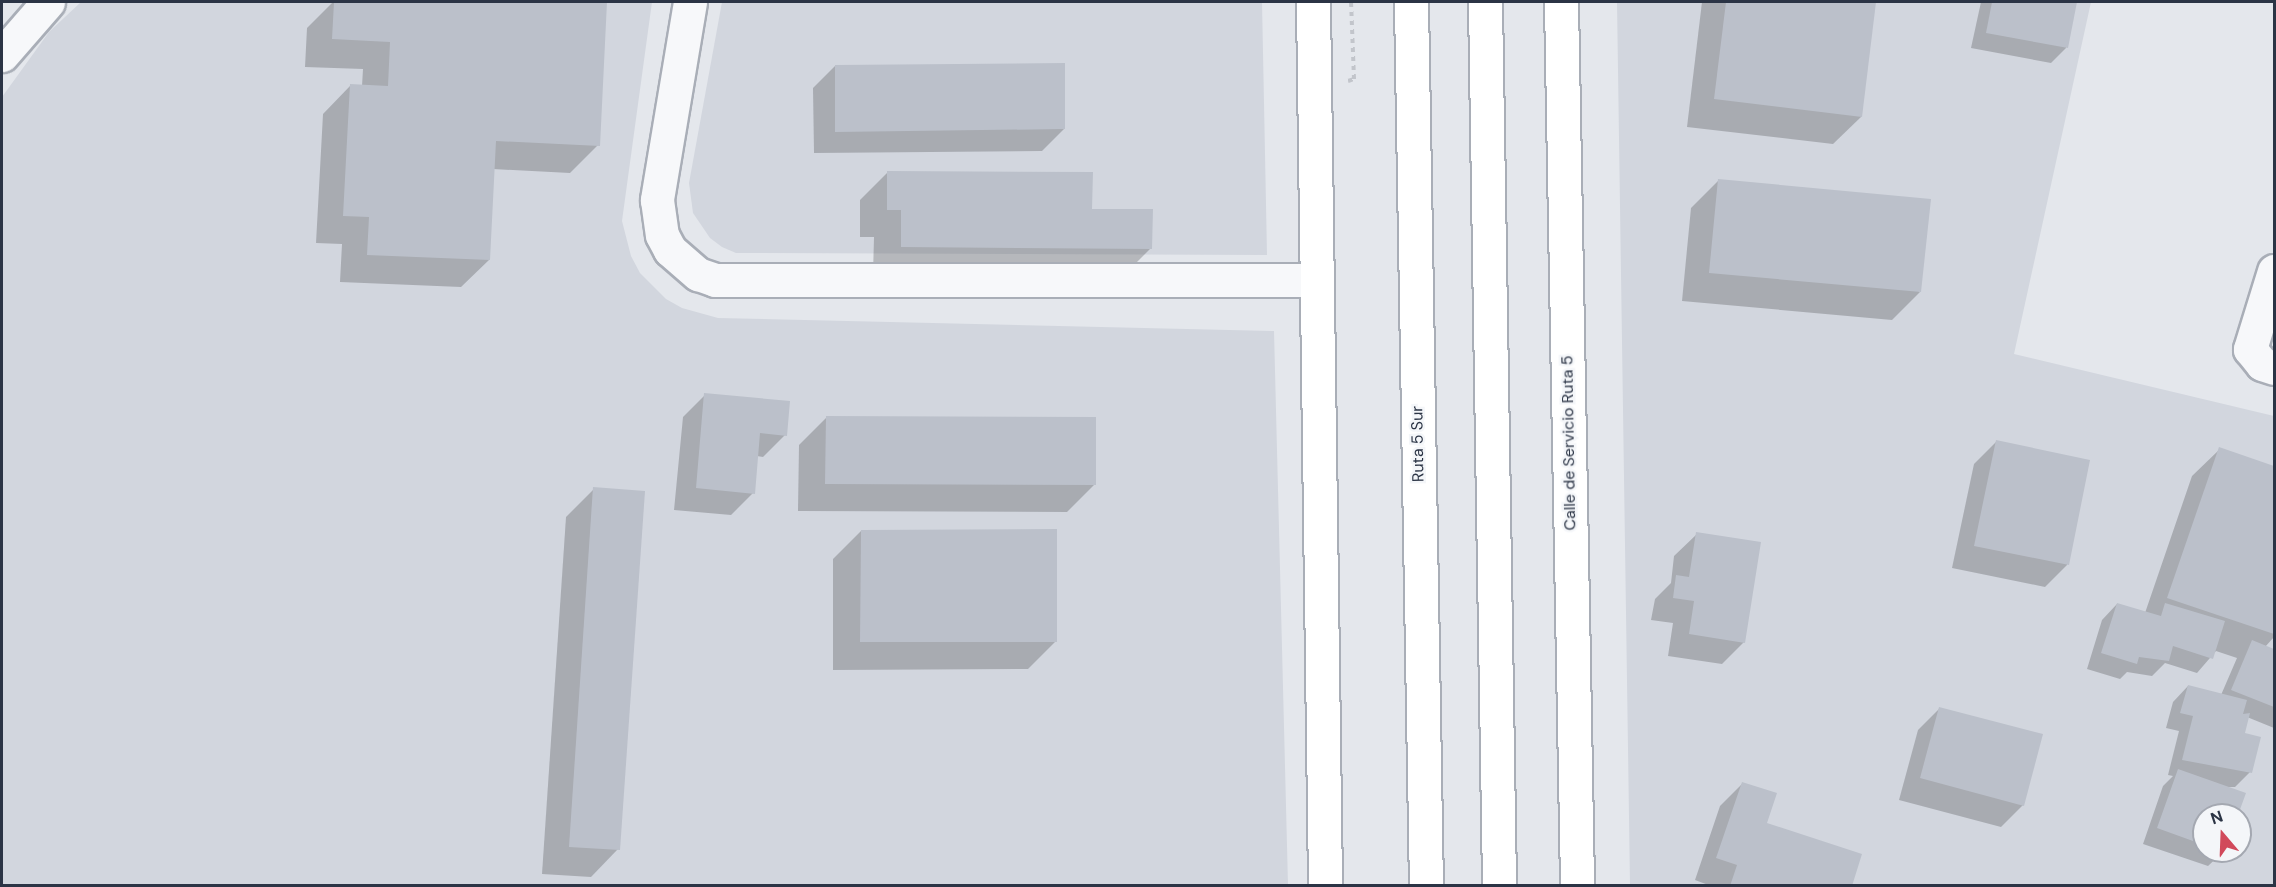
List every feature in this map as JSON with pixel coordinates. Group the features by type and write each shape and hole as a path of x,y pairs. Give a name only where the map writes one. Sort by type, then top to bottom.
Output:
{"main road":[{"path":"1313,2 1325,885"},
{"name":"Ruta 5 Sur","path":"1411,2 1426,885"},
{"path":"1485,2 1499,885"},
{"name":"Calle de Servicio Ruta 5","path":"1561,2 1577,885"}],"street":[{"path":"2,56 48,2"},
{"path":"690,2 657,200 662,235 670,250 698,274 715,280 1315,280"},
{"path":"2274,271 2250,349 2262,364 2274,368"}],"shaded area":[{"path":"81,2 652,2 622,221 631,256 640,273 666,299 682,308 718,318 1274,331 1288,885 2,886 2,97 49,32"},
{"path":"722,2 1262,2 1267,255 736,253 722,247 710,238 693,213 689,183"},
{"path":"1617,2 2091,2 2014,354 2274,416 2273,885 1630,885"}],"building":[{"path":"334,2 607,2 600,146 496,141 490,260 367,255 369,217 343,216 350,84 388,86 390,42 332,39"},
{"path":"1726,2 1876,2 1862,117 1714,99"},
{"path":"1992,2 2077,2 2068,48 1986,33"},
{"path":"1065,63 1065,129 835,132 835,65"},
{"path":"887,171 1093,172 1092,209 1153,209 1152,249 901,247 901,210 887,210"},
{"path":"1718,179 1931,199 1921,292 1709,273"},
{"path":"704,393 790,401 787,436 760,433 755,494 696,488"},
{"path":"826,416 1096,417 1096,485 825,484"},
{"path":"1996,440 2090,460 2069,565 1974,546"},
{"path":"2219,447 2274,466 2274,634 2167,598"},
{"path":"593,487 645,491 620,850 569,847"},
{"path":"1057,529 1057,642 860,642 861,530"},
{"path":"1696,532 1761,542 1745,643 1689,634 1694,601 1673,598 1676,575 1689,577"},
{"path":"2117,603 2161,616 2165,603 2225,621 2213,659 2173,646 2169,661 2139,657 2137,664 2101,653"},
{"path":"2252,640 2274,649 2274,707 2231,690"},
{"path":"2188,685 2247,700 2243,714 2250,713 2245,733 2261,737 2252,773 2182,760 2193,716 2180,713"},
{"path":"1939,707 2043,734 2024,806 1920,778"},
{"path":"2178,769 2246,793 2242,803 2192,803 2192,841 2157,828"},
{"path":"1742,782 1777,793 1767,823 1862,854 1852,886 1730,886 1737,865 1716,858"}]}
